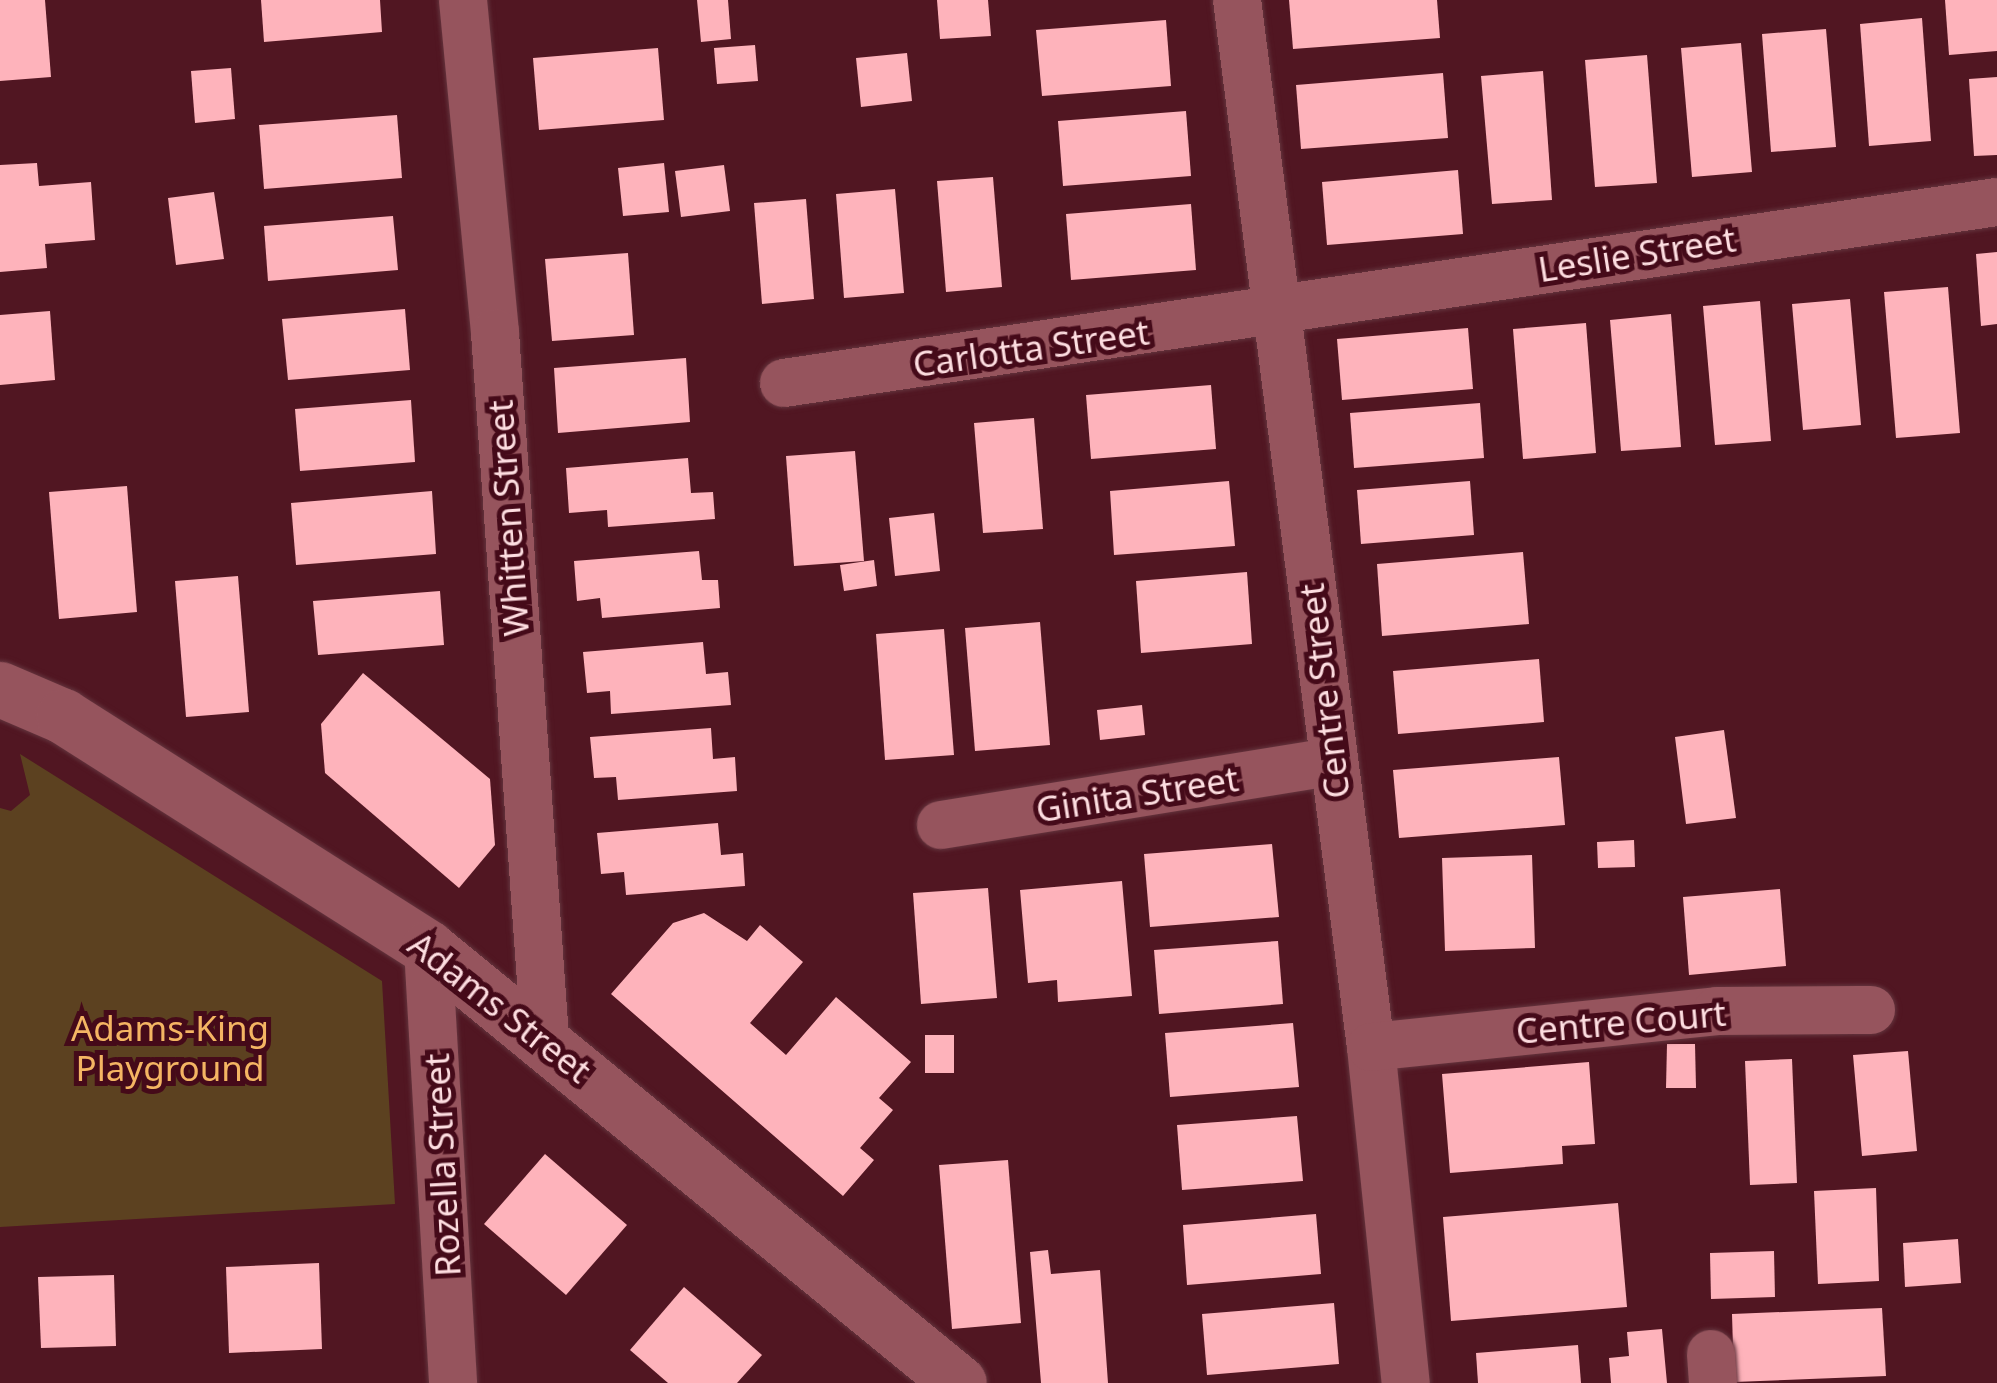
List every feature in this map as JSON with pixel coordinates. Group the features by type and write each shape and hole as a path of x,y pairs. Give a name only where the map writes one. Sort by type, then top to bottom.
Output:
{"main road":[{"name":"Adams Street","path":"0,689 64,716 428,948 545,1037 787,1246 959,1383"}],"street":[{"name":"Whitten Street","path":"463,0 495,333 545,1037"},
{"name":"Centre Street","path":"1237,0 1371,1047 1406,1383"},
{"name":"Leslie Street","path":"1279,311 1997,202"},
{"name":"Carlotta Street","path":"784,383 1279,311"},
{"name":"Ginita Street","path":"942,825 1332,762"},
{"name":"Rozella Street","path":"428,948 452,1383"},
{"name":"Centre Court","path":"1371,1047 1717,1011 1870,1010"}],"green space":[{"name":"Adams-King Playground","path":"20,754 382,981 395,1204 0,1227 0,808 11,811 30,795"}],"building":[{"path":"0,0 45,0 51,77 0,81"},
{"path":"261,0 380,0 382,32 264,42"},
{"path":"697,0 728,0 731,39 701,42"},
{"path":"937,0 988,0 991,36 940,39"},
{"path":"1289,0 1437,0 1440,38 1293,49"},
{"path":"1945,0 1997,0 1997,51 1949,55"},
{"path":"1922,18 1931,141 1869,146 1860,24"},
{"path":"1166,20 1171,86 1042,96 1036,30"},
{"path":"1826,29 1836,147 1771,152 1762,34"},
{"path":"1741,43 1752,172 1692,177 1681,48"},
{"path":"755,45 758,81 717,84 714,48"},
{"path":"658,48 664,120 539,130 533,58"},
{"path":"907,53 912,101 861,107 856,58"},
{"path":"1647,55 1657,183 1595,187 1585,60"},
{"path":"231,68 235,119 195,123 191,71"},
{"path":"1543,71 1552,200 1492,204 1481,76"},
{"path":"1443,73 1448,138 1301,149 1296,85"},
{"path":"1997,77 1997,155 1974,156 1969,79"},
{"path":"1186,111 1191,176 1063,186 1058,121"},
{"path":"397,115 402,178 264,189 259,125"},
{"path":"37,163 39,186 91,182 95,240 45,244 47,268 0,272 0,165"},
{"path":"664,163 669,212 623,216 618,168"},
{"path":"724,165 730,211 681,217 675,171"},
{"path":"1458,170 1463,234 1327,245 1322,182"},
{"path":"993,177 1002,287 946,292 937,181"},
{"path":"895,189 904,293 844,298 836,194"},
{"path":"214,192 224,259 176,265 168,198"},
{"path":"806,199 814,299 762,304 754,203"},
{"path":"1191,204 1196,270 1071,280 1066,214"},
{"path":"393,216 398,270 268,281 264,226"},
{"path":"1997,252 1997,324 1981,326 1976,254"},
{"path":"628,253 634,335 552,341 545,259"},
{"path":"1948,287 1960,433 1896,438 1884,292"},
{"path":"1850,299 1861,425 1803,430 1792,304"},
{"path":"1760,301 1771,441 1715,445 1703,306"},
{"path":"405,309 410,370 288,380 282,319"},
{"path":"50,311 55,380 0,385 0,315"},
{"path":"1671,314 1681,447 1621,451 1610,320"},
{"path":"1586,323 1596,453 1523,459 1513,329"},
{"path":"1468,328 1473,389 1342,400 1337,339"},
{"path":"686,358 690,422 558,433 554,368"},
{"path":"1211,385 1216,449 1091,459 1086,395"},
{"path":"411,400 415,462 300,471 295,409"},
{"path":"1480,403 1484,458 1354,468 1350,413"},
{"path":"1034,418 1043,529 983,533 974,423"},
{"path":"855,451 864,561 794,566 786,456"},
{"path":"688,458 691,493 713,492 715,519 608,527 607,510 569,513 566,468"},
{"path":"1229,481 1235,546 1114,555 1110,491"},
{"path":"1470,481 1474,535 1361,544 1357,490"},
{"path":"127,486 137,612 59,619 49,492"},
{"path":"432,491 436,554 296,565 291,503"},
{"path":"934,513 940,571 895,576 889,518"},
{"path":"699,551 702,580 718,580 720,608 602,618 600,598 577,601 574,561"},
{"path":"1523,552 1529,624 1382,636 1377,564"},
{"path":"874,560 877,586 844,591 840,565"},
{"path":"1247,572 1252,644 1141,653 1136,581"},
{"path":"238,576 249,712 186,717 175,581"},
{"path":"440,591 444,645 318,655 313,601"},
{"path":"1040,622 1050,745 975,751 965,628"},
{"path":"944,629 954,755 885,760 876,634"},
{"path":"703,642 706,674 728,672 731,705 611,714 610,691 587,693 583,652"},
{"path":"1539,659 1544,722 1398,734 1393,671"},
{"path":"363,673 490,779 495,845 459,888 325,773 321,724"},
{"path":"1142,705 1145,735 1100,740 1097,710"},
{"path":"711,728 713,759 735,757 737,791 618,800 616,777 594,778 590,737"},
{"path":"1724,730 1736,818 1686,824 1675,737"},
{"path":"1559,757 1565,825 1399,838 1393,770"},
{"path":"718,823 721,855 743,853 745,886 626,895 624,872 601,874 597,833"},
{"path":"1634,840 1635,867 1598,868 1597,842"},
{"path":"1272,844 1279,917 1150,927 1144,854"},
{"path":"1532,855 1535,948 1445,951 1442,858"},
{"path":"1122,881 1132,996 1058,1002 1057,980 1028,983 1020,890"},
{"path":"988,888 997,998 921,1004 913,893"},
{"path":"1780,889 1786,966 1689,975 1683,897"},
{"path":"704,913 747,941 760,925 803,962 750,1023 786,1055 836,997 911,1062 879,1098 893,1110 860,1148 874,1160 843,1196 611,994 673,923"},
{"path":"1278,941 1283,1004 1159,1014 1154,950"},
{"path":"1293,1023 1299,1087 1170,1097 1165,1033"},
{"path":"925,1035 954,1035 954,1073 925,1073"},
{"path":"1667,1044 1695,1044 1696,1088 1666,1088"},
{"path":"1908,1051 1917,1151 1862,1156 1853,1055"},
{"path":"1792,1059 1797,1183 1750,1185 1745,1061"},
{"path":"1589,1062 1595,1144 1562,1146 1563,1164 1450,1173 1442,1074"},
{"path":"1297,1116 1303,1181 1182,1190 1177,1125"},
{"path":"545,1154 627,1225 566,1295 484,1224"},
{"path":"1008,1160 1021,1323 952,1329 939,1165"},
{"path":"1876,1188 1879,1281 1818,1284 1814,1191"},
{"path":"1618,1203 1627,1307 1451,1321 1443,1217"},
{"path":"1316,1214 1321,1274 1187,1285 1183,1225"},
{"path":"1958,1239 1961,1283 1905,1287 1903,1243"},
{"path":"1048,1250 1051,1274 1100,1270 1108,1383 1041,1383 1030,1252"},
{"path":"1774,1251 1775,1297 1711,1299 1710,1253"},
{"path":"319,1263 322,1349 229,1353 226,1267"},
{"path":"114,1275 116,1346 41,1348 38,1277"},
{"path":"684,1287 762,1355 737,1383 668,1383 630,1350"},
{"path":"1334,1303 1339,1364 1207,1375 1202,1314"},
{"path":"1882,1308 1886,1376 1734,1382 1732,1314"},
{"path":"1662,1329 1667,1383 1611,1383 1609,1358 1629,1356 1627,1332"},
{"path":"1578,1345 1581,1383 1478,1383 1476,1353"}]}
